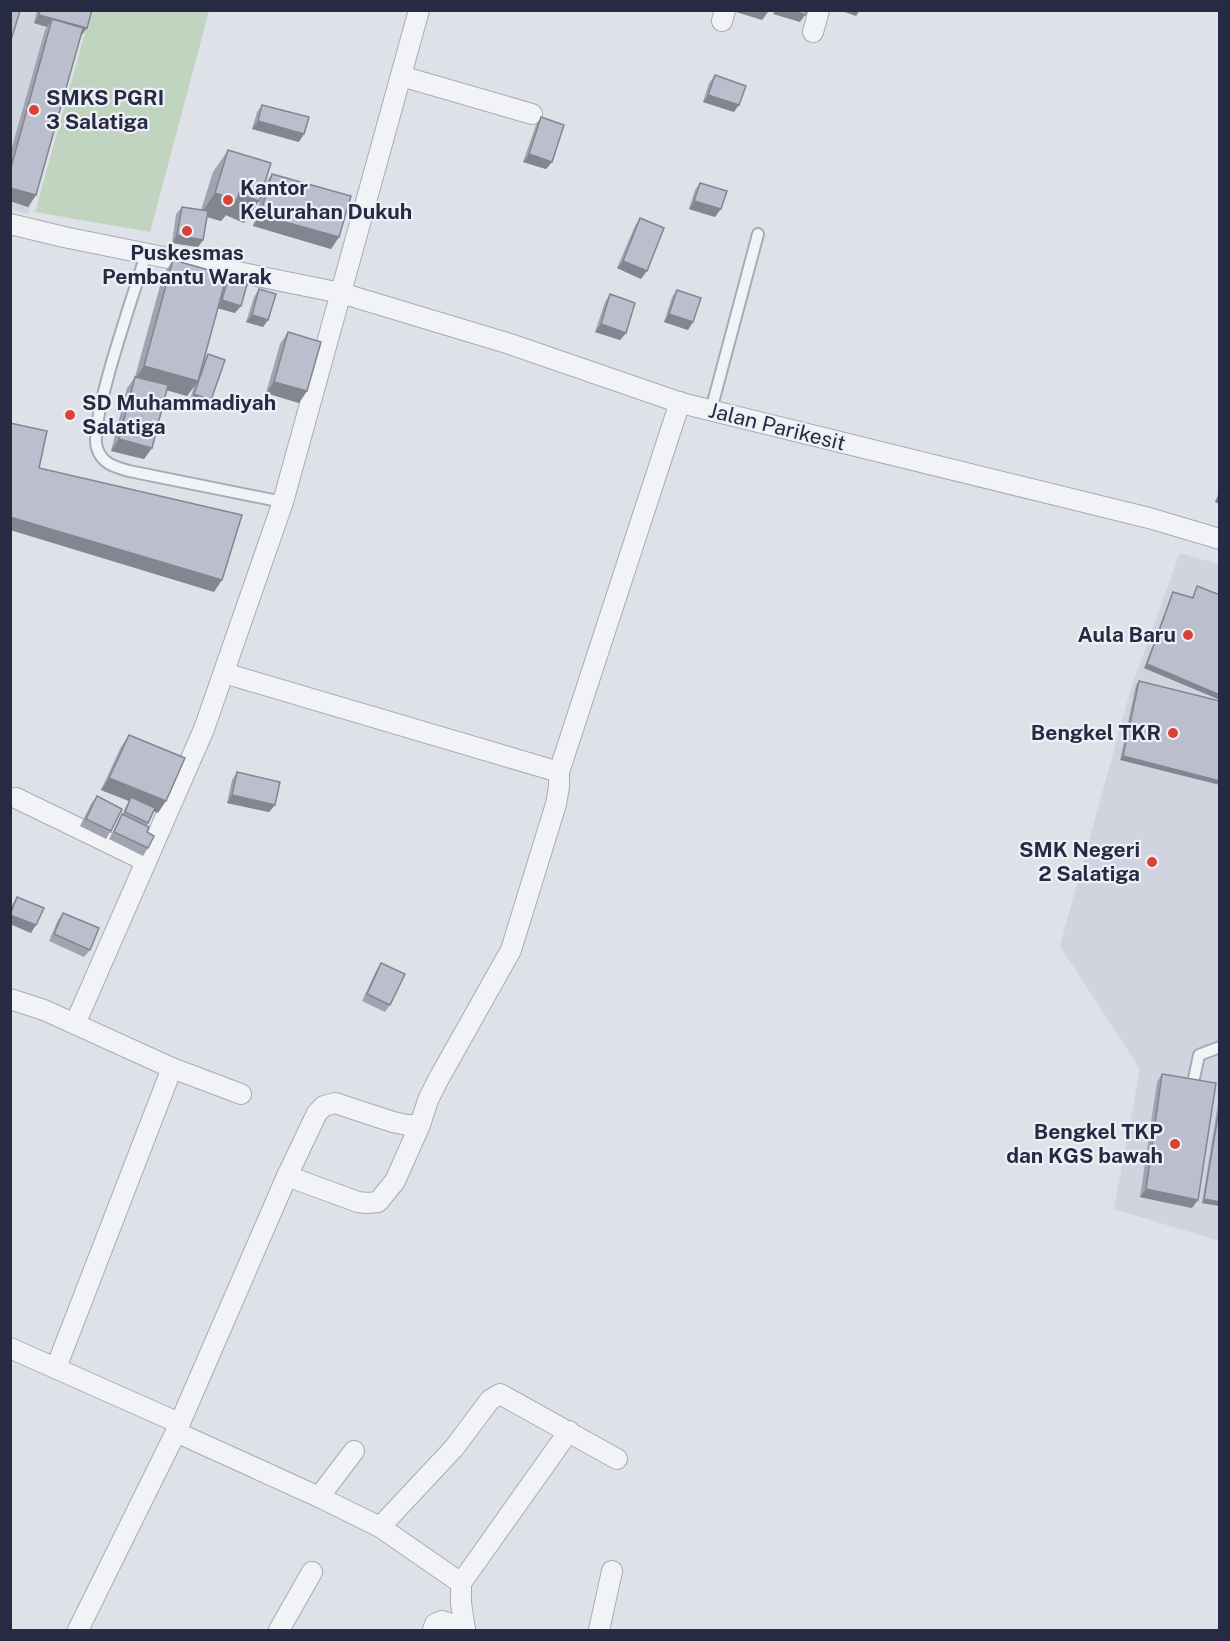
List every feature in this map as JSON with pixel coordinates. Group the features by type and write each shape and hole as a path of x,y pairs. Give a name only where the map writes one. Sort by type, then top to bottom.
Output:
{"street":[{"path":"75,1024 204,729 283,502 419,10"},
{"path":"813,32 819,10"},
{"path":"401,76 532,114"},
{"name":"Jalan Parikesit","path":"10,224 341,293 510,344 680,402 1149,518 1220,540"},
{"path":"287,1176 358,1202 367,1203 378,1202 395,1181 438,1080 511,950 556,804 559,772 680,402"},
{"path":"224,673 559,772"},
{"path":"16,798 146,861"},
{"path":"10,999 44,1010 172,1068 241,1094"},
{"path":"56,1368 172,1068"},
{"path":"78,1630 177,1428 312,1122 324,1106 335,1103 345,1104 393,1122 420,1125"},
{"path":"10,1348 56,1368 380,1527 461,1583"},
{"path":"380,1527 454,1448 495,1396 500,1394 617,1459"},
{"path":"465,1630 461,1583 569,1431"},
{"path":"319,1497 354,1451"},
{"path":"599,1630 612,1571"},
{"path":"279,1630 312,1572"},
{"path":"433,1630 435,1624 442,1620 465,1630"}],"lane":[{"path":"711,410 758,234"},
{"path":"146,254 103,397 96,429 96,446 101,458 111,466 129,471 283,502"},
{"path":"1193,1083 1199,1055 1220,1047"}],"shaded area":[{"name":"SMKS PGRI 3 Salatiga","path":"11,11 85,11 28,214 11,209"},
{"name":"SMK Negeri 2 Salatiga","path":"1180,553 1219,564 1219,1241 1114,1209 1140,1069 1060,946 1131,688"}],"green space":[{"path":"91,11 209,11 150,232 35,212"}],"building":[{"path":"10,10 20,11 10,43"},
{"path":"40,10 92,10 87,28 39,15"},
{"path":"792,10 807,10 805,15"},
{"path":"52,19 83,28 36,195 10,188 10,171"},
{"path":"715,75 746,86 739,105 708,95"},
{"path":"262,105 309,117 304,134 258,121"},
{"path":"541,117 564,125 552,162 529,154"},
{"path":"228,150 271,163 259,201 239,193 237,200 215,193"},
{"path":"272,174 351,196 339,237 260,215"},
{"path":"700,183 727,191 721,209 694,201"},
{"name":"Puskesmas Pembantu Warak","path":"182,207 208,211 203,240 177,235"},
{"path":"640,218 664,228 647,271 623,261"},
{"path":"173,260 227,275 198,381 144,366"},
{"path":"229,275 248,281 241,306 222,300"},
{"path":"259,289 276,294 268,320 252,315"},
{"path":"677,290 701,298 693,322 669,314"},
{"path":"610,294 635,303 626,333 601,324"},
{"path":"288,332 321,342 307,391 274,382"},
{"path":"208,354 225,360 211,400 194,394"},
{"path":"135,377 168,385 152,448 119,439"},
{"name":"SD Muhammadiyah Salatiga","path":"10,423 47,431 39,468 242,515 222,580 10,517"},
{"name":"Aula Baru","path":"1197,586 1220,595 1220,695 1147,664 1173,592 1193,598"},
{"name":"Bengkel TKR","path":"1139,681 1220,701 1220,781 1123,756"},
{"path":"129,735 185,758 166,801 109,778"},
{"path":"237,772 280,782 275,805 232,795"},
{"path":"97,796 122,809 111,831 86,819"},
{"path":"131,797 155,808 148,823 125,812"},
{"path":"122,814 149,827 147,832 154,836 148,848 114,832"},
{"path":"17,897 44,908 36,925 10,915"},
{"path":"63,913 99,928 90,950 54,934"},
{"path":"381,963 405,974 390,1005 367,994"},
{"name":"Bengkel TKP dan KGS bawah","path":"1162,1074 1216,1083 1198,1200 1146,1189"},
{"path":"1220,1104 1220,1202 1204,1199"}],"place":[{"name":"SMKS PGRI 3 Salatiga","path":"34,110"},
{"name":"Kantor Kelurahan Dukuh","path":"228,200"},
{"name":"Puskesmas Pembantu Warak","path":"187,231"},
{"name":"SD Muhammadiyah Salatiga","path":"70,415"},
{"name":"Aula Baru","path":"1188,635"},
{"name":"Bengkel TKR","path":"1173,733"},
{"name":"SMK Negeri 2 Salatiga","path":"1152,862"},
{"name":"Bengkel TKP dan KGS bawah","path":"1175,1144"}]}
